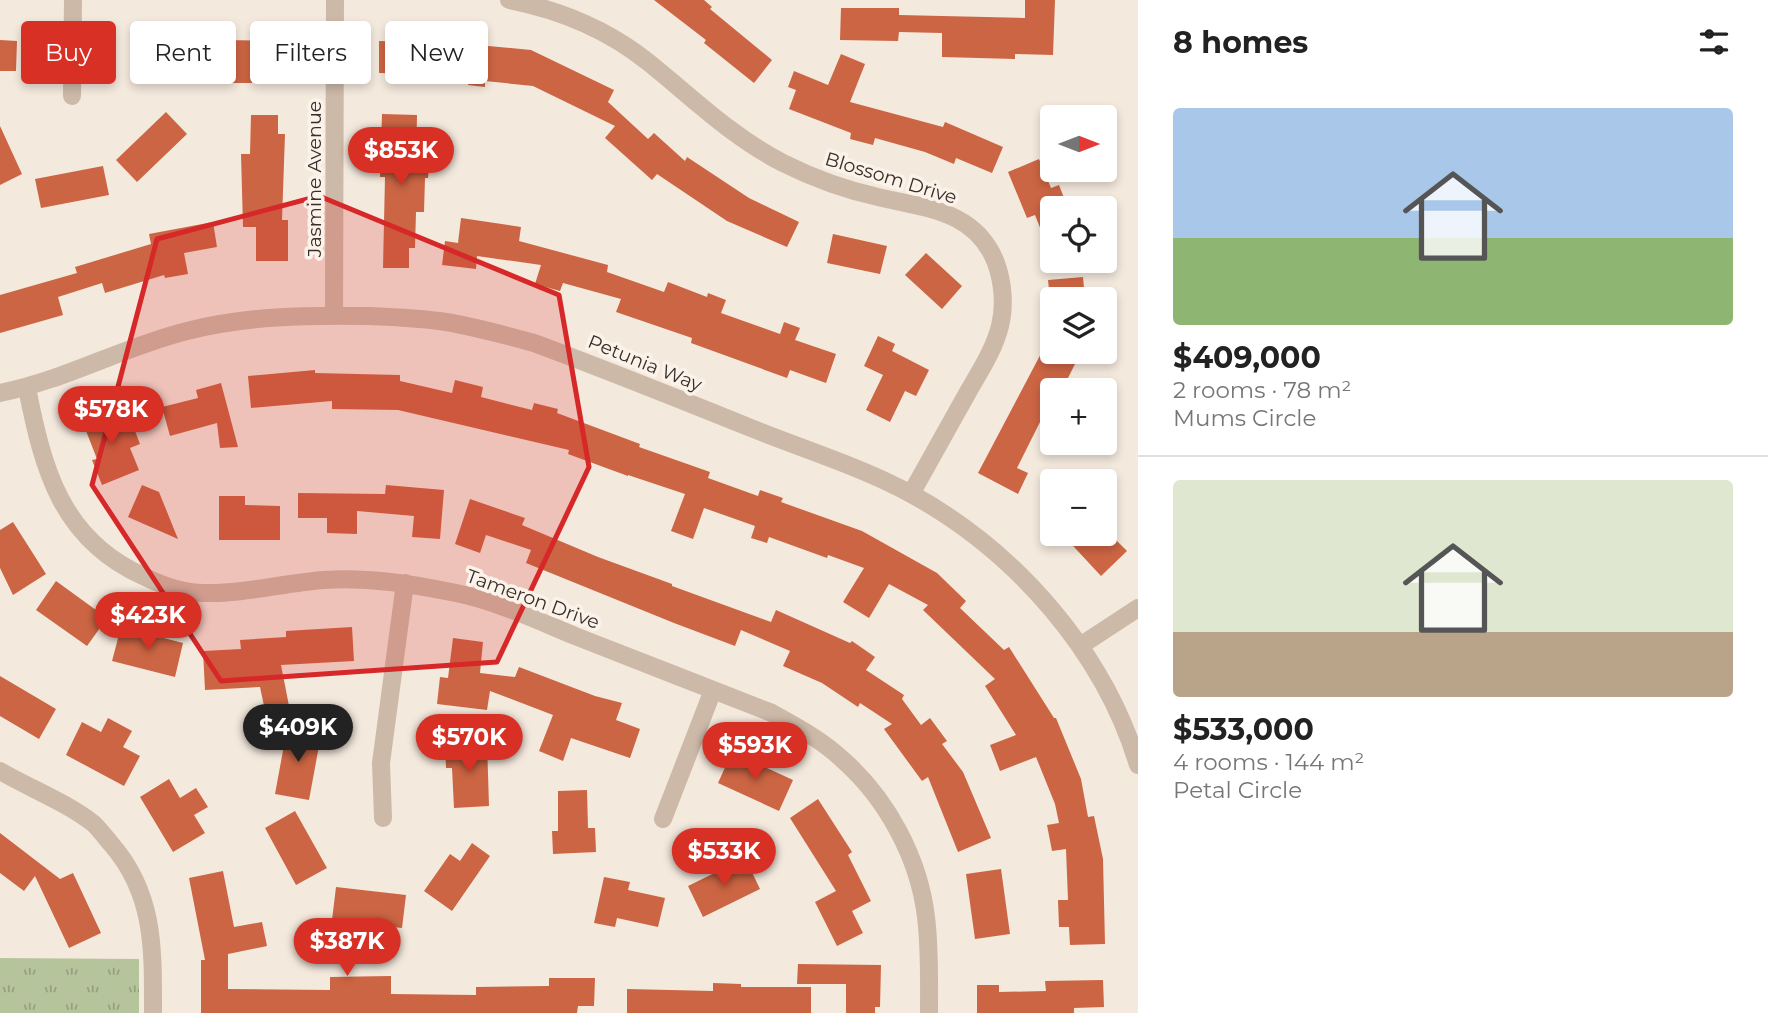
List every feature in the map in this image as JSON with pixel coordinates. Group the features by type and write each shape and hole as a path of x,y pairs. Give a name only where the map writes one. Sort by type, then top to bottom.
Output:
{"street":[{"path":"72,96 73,0"},
{"name":"Jasmine Avenue","path":"334,316 335,0"},
{"name":"Blossom Drive","path":"509,0 531,4 575,19 612,38 646,61 714,120 747,143 784,163 828,182 954,216 979,236 996,262 1003,293 1001,325 989,355 911,494"},
{"name":"Petunia Way","path":"0,393 27,388 187,331 236,321 334,316 443,321 534,343 855,470 911,494 948,516 992,549 1048,605 1080,646 1131,742 1138,765"},
{"name":"Tameron Drive","path":"27,388 44,464 63,507 92,545 123,568 159,584 200,593 243,592 326,580 366,580 405,583 459,593 772,713 806,731 843,759 872,791 896,826 914,867 926,914 929,1013"},
{"path":"383,818 381,763 405,583"},
{"path":"1080,646 1138,608"},
{"path":"663,819 713,690"},
{"path":"0,771 62,803 95,825 120,854 139,887 150,922 153,1013"}],"highlighted area":[{"path":"319,196 559,295 589,467 497,662 221,681 92,485 157,239"}],"green space":[{"path":"0,958 139,959 139,1013 0,1013"}],"building":[{"path":"654,0 704,0 712,7 710,9 772,60 754,83 704,43 706,40"},
{"path":"1025,0 1055,0 1053,55 1015,54 1015,59 942,57 942,33 899,32 898,41 840,40 841,8 899,8 899,15 1025,18"},
{"path":"0,40 17,41 16,71 0,71"},
{"path":"236,40 250,40 250,83 236,83"},
{"path":"379,41 385,41 385,73 379,73"},
{"path":"488,46 531,50 614,90 608,102 648,139 654,133 685,161 687,157 749,198 799,222 787,247 727,221 657,174 652,180 605,138 615,126 533,86 488,81"},
{"path":"841,54 865,64 850,102 943,127 945,122 1003,147 992,173 956,158 954,164 925,152 875,138 873,145 850,139 851,133 789,109 796,90 788,87 794,71 828,85"},
{"path":"485,84 485,87 468,85"},
{"path":"166,112 187,134 137,182 116,160"},
{"path":"382,114 417,115 416,162 429,162 428,178 425,178 424,212 416,212 415,248 409,248 409,268 383,268 385,177 380,177"},
{"path":"251,115 278,115 278,134 285,134 282,220 288,220 288,261 256,261 256,227 243,227 241,154 250,154"},
{"path":"0,126 22,174 0,185"},
{"path":"1039,159 1040,182 1049,182 1051,188 1059,185 1063,196 1040,196 1040,228 1035,215 1027,218 1008,172"},
{"path":"103,166 109,195 41,208 35,179"},
{"path":"461,218 521,227 519,241 608,265 607,272 664,292 668,282 707,297 708,293 726,300 721,313 780,334 784,322 800,328 795,340 836,354 826,383 790,370 787,378 691,343 692,338 616,312 621,299 563,283 560,291 535,284 541,265 477,256 476,269 442,265 445,241 458,243"},
{"path":"213,222 217,247 184,253 188,274 165,278 164,275 105,293 102,283 58,297 63,315 0,333 0,295 77,273 75,267 151,244 149,234"},
{"path":"833,234 887,246 880,274 827,263"},
{"path":"926,253 962,286 942,309 905,275"},
{"path":"1083,277 1084,287 1049,287 1048,280"},
{"path":"878,336 895,344 892,351 929,370 916,396 905,391 890,422 866,410 883,375 864,366"},
{"path":"1040,355 1040,364 1075,364 1068,378 1040,378 1040,422 1017,468 1028,473 1018,494 978,473"},
{"path":"315,370 315,373 400,375 400,381 452,393 455,380 483,387 481,397 532,410 534,403 558,409 557,413 640,444 639,447 710,472 708,478 758,496 760,490 783,498 781,502 862,531 937,573 966,601 960,608 1004,650 1009,647 1056,718 1081,779 1088,817 1094,816 1103,859 1105,944 1070,945 1069,927 1059,927 1058,900 1068,900 1066,849 1052,851 1047,825 1059,823 1055,804 1036,757 1000,771 990,745 1016,735 985,686 995,679 923,610 928,605 889,584 869,618 843,602 864,568 769,537 767,543 751,538 755,526 704,508 693,539 671,531 685,494 568,454 569,450 398,410 332,409 332,401 251,408 248,376"},
{"path":"221,383 238,447 220,448 217,423 170,436 162,407 198,398 196,390"},
{"path":"110,407 118,429 132,423 140,444 130,448 139,470 102,485 92,460 97,459 81,418"},
{"path":"142,485 159,492 178,539 128,517"},
{"path":"386,485 444,490 440,539 412,537 414,516 357,511 357,534 327,533 327,518 298,518 298,493 385,494"},
{"path":"219,496 245,496 245,505 280,506 280,540 219,540"},
{"path":"470,499 525,518 522,525 672,586 771,622 776,610 850,643 852,641 875,657 866,670 904,695 902,699 921,725 930,718 947,741 942,744 963,772 991,838 958,852 928,777 922,781 884,729 892,724 860,703 858,707 822,683 783,666 790,651 741,630 735,646 674,623 526,563 531,550 486,535 480,553 455,544"},
{"path":"13,522 46,574 13,595 0,568 0,530"},
{"path":"1117,541 1127,551 1101,576 1073,546 1117,546"},
{"path":"56,581 107,618 87,646 36,610"},
{"path":"121,627 183,643 175,677 112,661"},
{"path":"352,627 354,661 281,665 291,716 267,720 260,687 205,690 203,651 241,649 240,640 286,637 286,631"},
{"path":"453,638 483,642 480,673 515,677 519,667 595,696 622,703 616,720 640,729 630,758 571,738 563,761 539,751 553,715 490,691 487,710 437,704 440,677 448,678"},
{"path":"0,676 56,709 39,739 0,716"},
{"path":"108,718 132,731 123,747 140,756 124,786 66,755 82,722 101,732"},
{"path":"287,729 321,735 309,800 275,794"},
{"path":"487,742 489,806 454,808 452,768 446,768 445,744"},
{"path":"732,752 793,780 779,811 718,783"},
{"path":"169,779 180,798 196,788 208,807 194,815 205,833 173,852 140,797"},
{"path":"587,790 588,828 595,828 596,852 553,854 552,831 558,831 558,791"},
{"path":"818,799 852,852 848,855 871,901 852,911 863,933 837,946 815,902 836,891 790,818"},
{"path":"295,811 327,868 296,885 265,828"},
{"path":"0,833 60,879 73,873 101,933 69,948 35,876 24,891 0,873"},
{"path":"472,843 490,856 452,911 424,891 450,854 460,861"},
{"path":"745,858 760,889 703,917 688,886"},
{"path":"1001,869 1010,934 975,939 966,874"},
{"path":"223,871 234,927 262,922 267,946 228,954 228,989 330,990 330,977 391,976 391,994 476,995 476,987 549,986 549,978 595,978 594,1006 578,1006 577,1013 201,1013 201,960 205,960 189,878"},
{"path":"604,877 630,882 628,890 665,898 658,927 617,918 615,927 594,923"},
{"path":"336,887 406,895 402,928 332,920"},
{"path":"798,964 881,965 880,1007 875,1007 875,1013 846,1013 846,984 797,984"},
{"path":"1103,980 1104,1007 1074,1008 1074,1013 977,1013 977,985 999,985 999,992 1046,991 1045,981"},
{"path":"713,983 741,984 741,987 811,987 811,1013 627,1013 627,989 713,991"}]}
